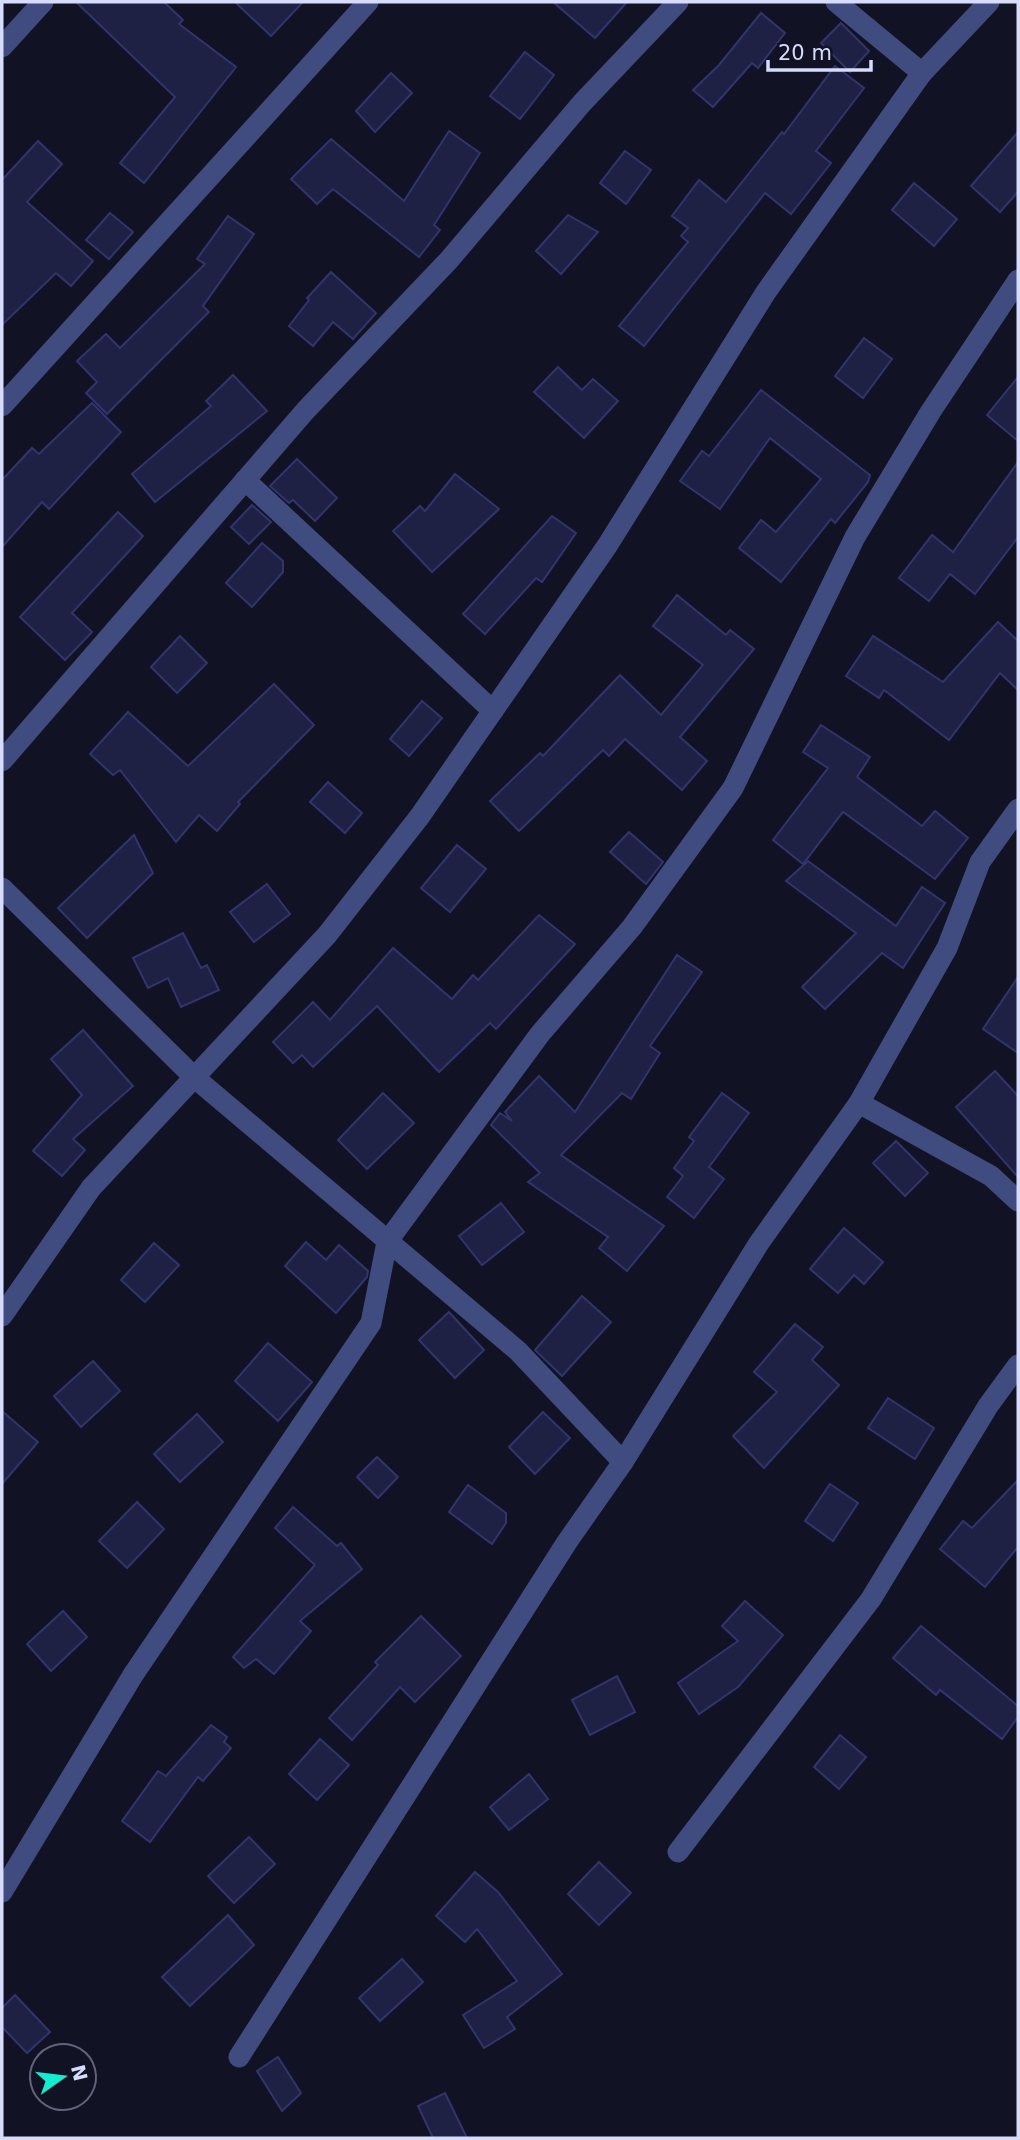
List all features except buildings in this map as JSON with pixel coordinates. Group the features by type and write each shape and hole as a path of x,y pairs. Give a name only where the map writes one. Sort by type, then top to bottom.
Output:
{"street":[{"path":"2,47 43,2"},
{"path":"2,406 368,2"},
{"path":"2,761 306,410 449,260 582,103 678,2"},
{"path":"836,2 922,73"},
{"path":"2,1316 90,1188 327,935 420,816 607,546 766,292 922,73 989,2"},
{"path":"2,1892 133,1675 371,1323 387,1242 540,1034 632,927 733,788 855,537 931,411 1018,280"},
{"path":"245,481 493,711"},
{"path":"239,2057 560,1554 623,1462 759,1243 859,1102 941,960 980,862 1018,809"},
{"path":"2,888 195,1078 291,1156 387,1242 518,1352 623,1462"},
{"path":"859,1102 991,1176 1018,1201"},
{"path":"678,1852 871,1599 988,1406 1018,1365"}]}
